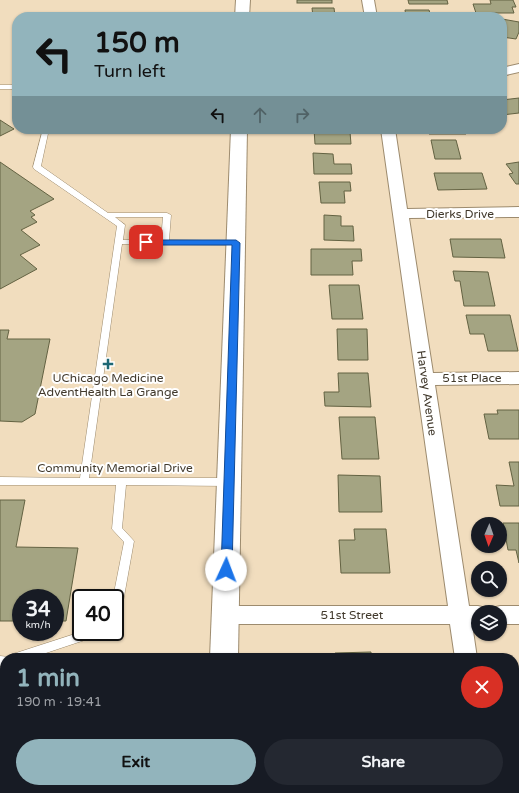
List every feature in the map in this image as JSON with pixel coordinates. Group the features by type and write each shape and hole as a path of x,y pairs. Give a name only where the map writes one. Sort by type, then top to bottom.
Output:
{"street":[{"path":"242,12 243,0"},
{"path":"368,0 370,12"},
{"path":"507,71 519,68"},
{"path":"224,653 239,134"},
{"name":"Harvey Avenue","path":"389,134 425,379 469,615 466,653"},
{"name":"Dierks Drive","path":"400,214 519,212"},
{"name":"51st Place","path":"425,379 519,378"},
{"name":"51st Street","path":"225,615 469,615"},
{"path":"507,615 519,615"}],"lane":[{"path":"0,87 12,87"},
{"path":"45,134 37,167 121,225 84,482"},
{"path":"106,215 167,215 165,242"},
{"path":"118,242 236,243"},
{"name":"Community Memorial Drive","path":"0,481 229,482"},
{"path":"120,589 129,541 117,530 121,482"},
{"path":"31,653 72,640"}],"building":[{"path":"297,0 332,0 332,3 297,3"},
{"path":"408,0 447,0 448,4 409,4"},
{"path":"490,0 513,0 516,7 512,7 514,13 476,12 473,4 491,4"},
{"path":"312,8 334,8 334,12 312,12"},
{"path":"405,10 429,10 430,12 405,12"},
{"path":"507,20 519,22 519,32 516,39 507,38"},
{"path":"519,98 519,113 507,114 507,99"},
{"path":"0,120 12,128 12,130 0,136"},
{"path":"314,134 350,134 351,144 315,144"},
{"path":"431,140 456,140 461,159 435,159"},
{"path":"313,153 333,154 334,164 351,164 352,174 314,174"},
{"path":"0,162 54,199 30,211 35,215 31,217 37,222 21,230 40,245 20,255 37,269 0,289"},
{"path":"519,162 519,184 516,184 509,174 513,173 506,164"},
{"path":"434,173 482,173 487,189 438,190"},
{"path":"319,182 350,182 351,191 344,191 345,203 321,203"},
{"path":"324,215 341,216 341,226 353,226 354,241 324,240"},
{"path":"450,239 501,239 505,258 453,257"},
{"path":"311,249 361,249 362,261 352,261 353,275 311,275"},
{"path":"453,271 488,272 495,306 464,306 460,281 455,281"},
{"path":"329,285 359,285 363,319 332,319"},
{"path":"466,315 510,315 518,351 488,351 484,334 470,334"},
{"path":"337,329 367,329 368,360 338,360"},
{"path":"0,330 9,330 7,339 50,339 35,414 22,422 0,421"},
{"path":"338,373 368,373 371,407 325,406 324,392 339,392"},
{"path":"497,410 519,410 519,439 489,439 484,414 498,414"},
{"path":"339,417 375,417 379,459 342,459"},
{"path":"509,462 519,462 519,506 500,506 496,485 514,486"},
{"path":"338,475 380,476 382,512 339,512"},
{"path":"0,500 25,500 16,547 78,548 66,621 64,621 64,589 12,589 12,621 0,621"},
{"path":"507,523 519,523 519,563 516,550 508,550"},
{"path":"354,529 386,529 390,573 341,573 339,540 355,540"},
{"path":"371,652 371,653 335,653"}],"place":[{"name":"UChicago Medicine AdventHealth La Grange","path":"108,364"}],"route":[{"path":"146,242 236,243 226,570"}]}
